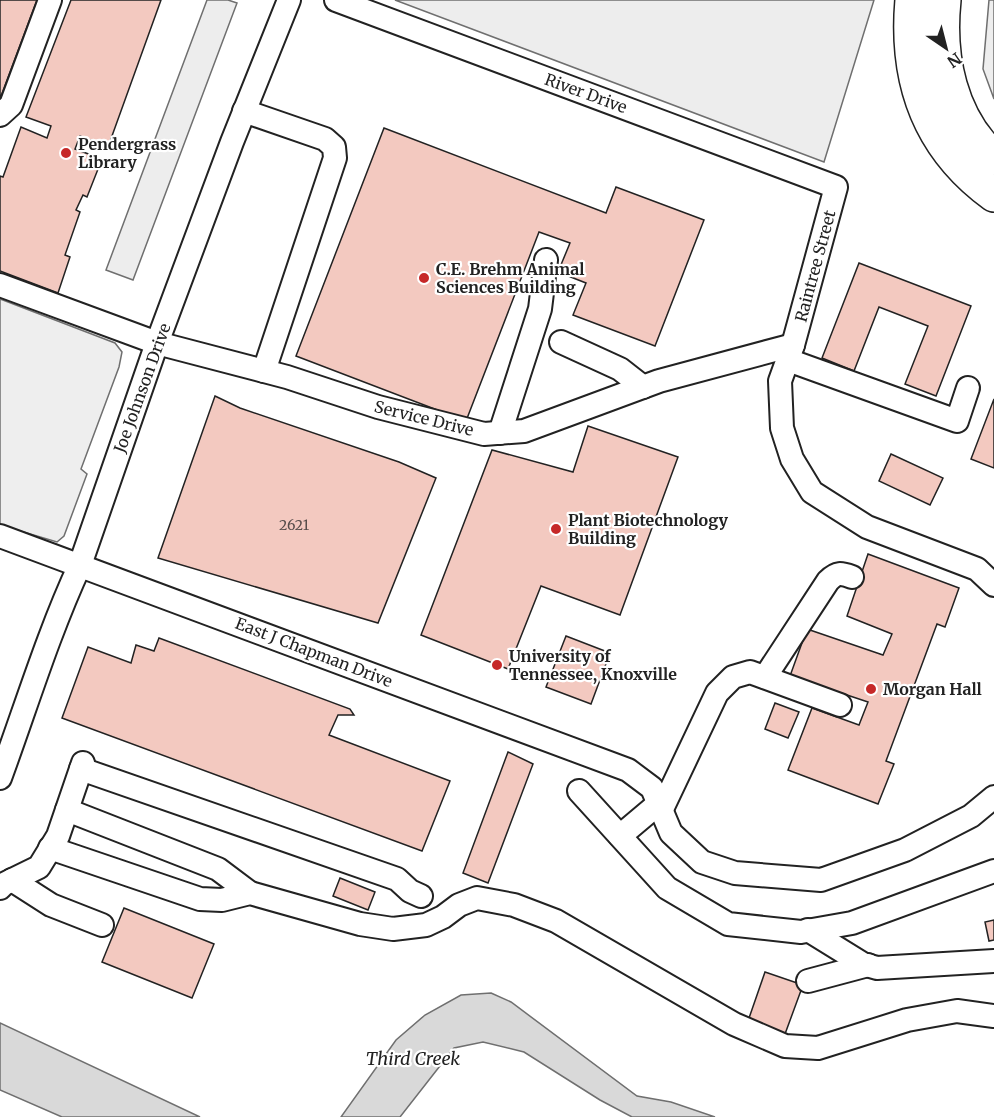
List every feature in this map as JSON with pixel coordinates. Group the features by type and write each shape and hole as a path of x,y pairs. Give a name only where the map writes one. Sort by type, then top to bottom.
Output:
{"highway":[{"path":"912,0 911,46 917,84 935,132 950,155 974,180 994,195"},
{"path":"944,0 943,51 951,90 964,122 981,146 994,158"}],"street":[{"path":"0,115 11,105 50,0"},
{"name":"Joe Johnson Drive","path":"1,776 25,704 80,565 157,343 244,111 289,0"},
{"name":"River Drive","path":"336,0 836,187"},
{"path":"244,111 325,139 334,147 335,158 264,371"},
{"name":"Raintree Street","path":"836,187 780,381 782,428 792,459 812,492 867,527 977,569 994,585"},
{"path":"500,433 540,309 546,260"},
{"name":"Service Drive","path":"0,285 157,343 264,371 378,407 484,434 524,431 643,387 790,352"},
{"path":"561,342 620,369 643,387"},
{"path":"790,352 957,421 968,388"},
{"name":"East J Chapman Drive","path":"1,538 80,565 628,770 652,788 671,833 702,862 735,873 821,880 905,850 971,816 994,797"},
{"path":"765,677 828,581 834,575 841,573 852,577"},
{"path":"620,837 660,807 717,693 734,677 750,672 840,705"},
{"path":"6,884 39,867 58,836 82,766 397,879 410,891 421,896"},
{"path":"579,791 667,888 728,924 801,932 852,924 994,871"},
{"path":"67,810 218,869 250,893 360,924 393,929 426,925 443,917 459,905 477,898 514,905 556,921 734,1024 785,1046 819,1048 907,1020 957,1011 994,1016"},
{"path":"50,848 200,899 222,900 250,893"},
{"path":"6,884 102,925"},
{"path":"808,930 862,964 877,968 994,962"},
{"path":"808,981 868,965"}],"shaded area":[{"path":"207,0 228,0 237,3 133,280 106,270"},
{"path":"395,0 874,0 824,162"},
{"path":"989,0 994,0 994,99 983,69"},
{"path":"0,299 115,343 122,352 119,367 81,469 87,474 64,536 57,542 0,525"}],"water":[{"name":"Third Creek","path":"491,993 511,1002 637,1096 671,1102 715,1117 632,1117 600,1100 524,1052 483,1042 454,1048 400,1117 341,1117 396,1040 425,1015 461,995"},
{"path":"0,1023 200,1117 62,1117 0,1090"}],"building":[{"path":"0,0 37,0 0,99"},
{"path":"71,0 161,0 108,147 80,136 75,149 102,159 87,197 83,195 76,210 80,212 65,255 70,257 58,293 0,271 0,176 3,177 21,127 47,138 51,126 26,117"},
{"name":"C.E. Brehm Animal Sciences Building","path":"384,128 606,213 616,187 704,220 655,346 573,315 586,283 558,272 570,243 539,232 466,421 296,356"},
{"path":"859,263 971,306 936,396 905,384 928,326 879,307 854,371 822,358"},
{"path":"215,396 240,408 399,462 436,478 378,623 158,558"},
{"path":"994,399 994,468 971,459"},
{"name":"Plant Biotechnology Building","path":"588,426 678,457 620,615 541,586 508,669 421,635 492,450 573,472"},
{"path":"891,454 943,478 930,505 879,481"},
{"name":"Morgan Hall","path":"868,554 959,588 945,627 937,624 886,761 894,764 878,804 788,770 812,708 859,725 868,702 790,676 807,629 883,655 892,634 847,616"},
{"path":"566,636 610,653 591,704 546,687"},
{"path":"159,638 350,709 354,715 338,715 329,735 450,781 422,851 62,718 88,647 131,663 136,645 154,651"},
{"path":"775,703 799,712 788,738 765,729"},
{"path":"508,752 533,764 488,883 463,873"},
{"path":"340,878 375,892 368,910 333,896"},
{"path":"124,908 214,944 192,998 102,962"},
{"path":"994,920 994,940 989,941 985,922"},
{"path":"765,972 803,985 785,1034 748,1021"}],"place":[{"name":"Pendergrass Library","path":"66,153"},
{"name":"C.E. Brehm Animal Sciences Building","path":"424,278"},
{"name":"Plant Biotechnology Building","path":"556,529"},
{"name":"University of Tennessee, Knoxville","path":"497,665"},
{"name":"Morgan Hall","path":"871,689"}]}
